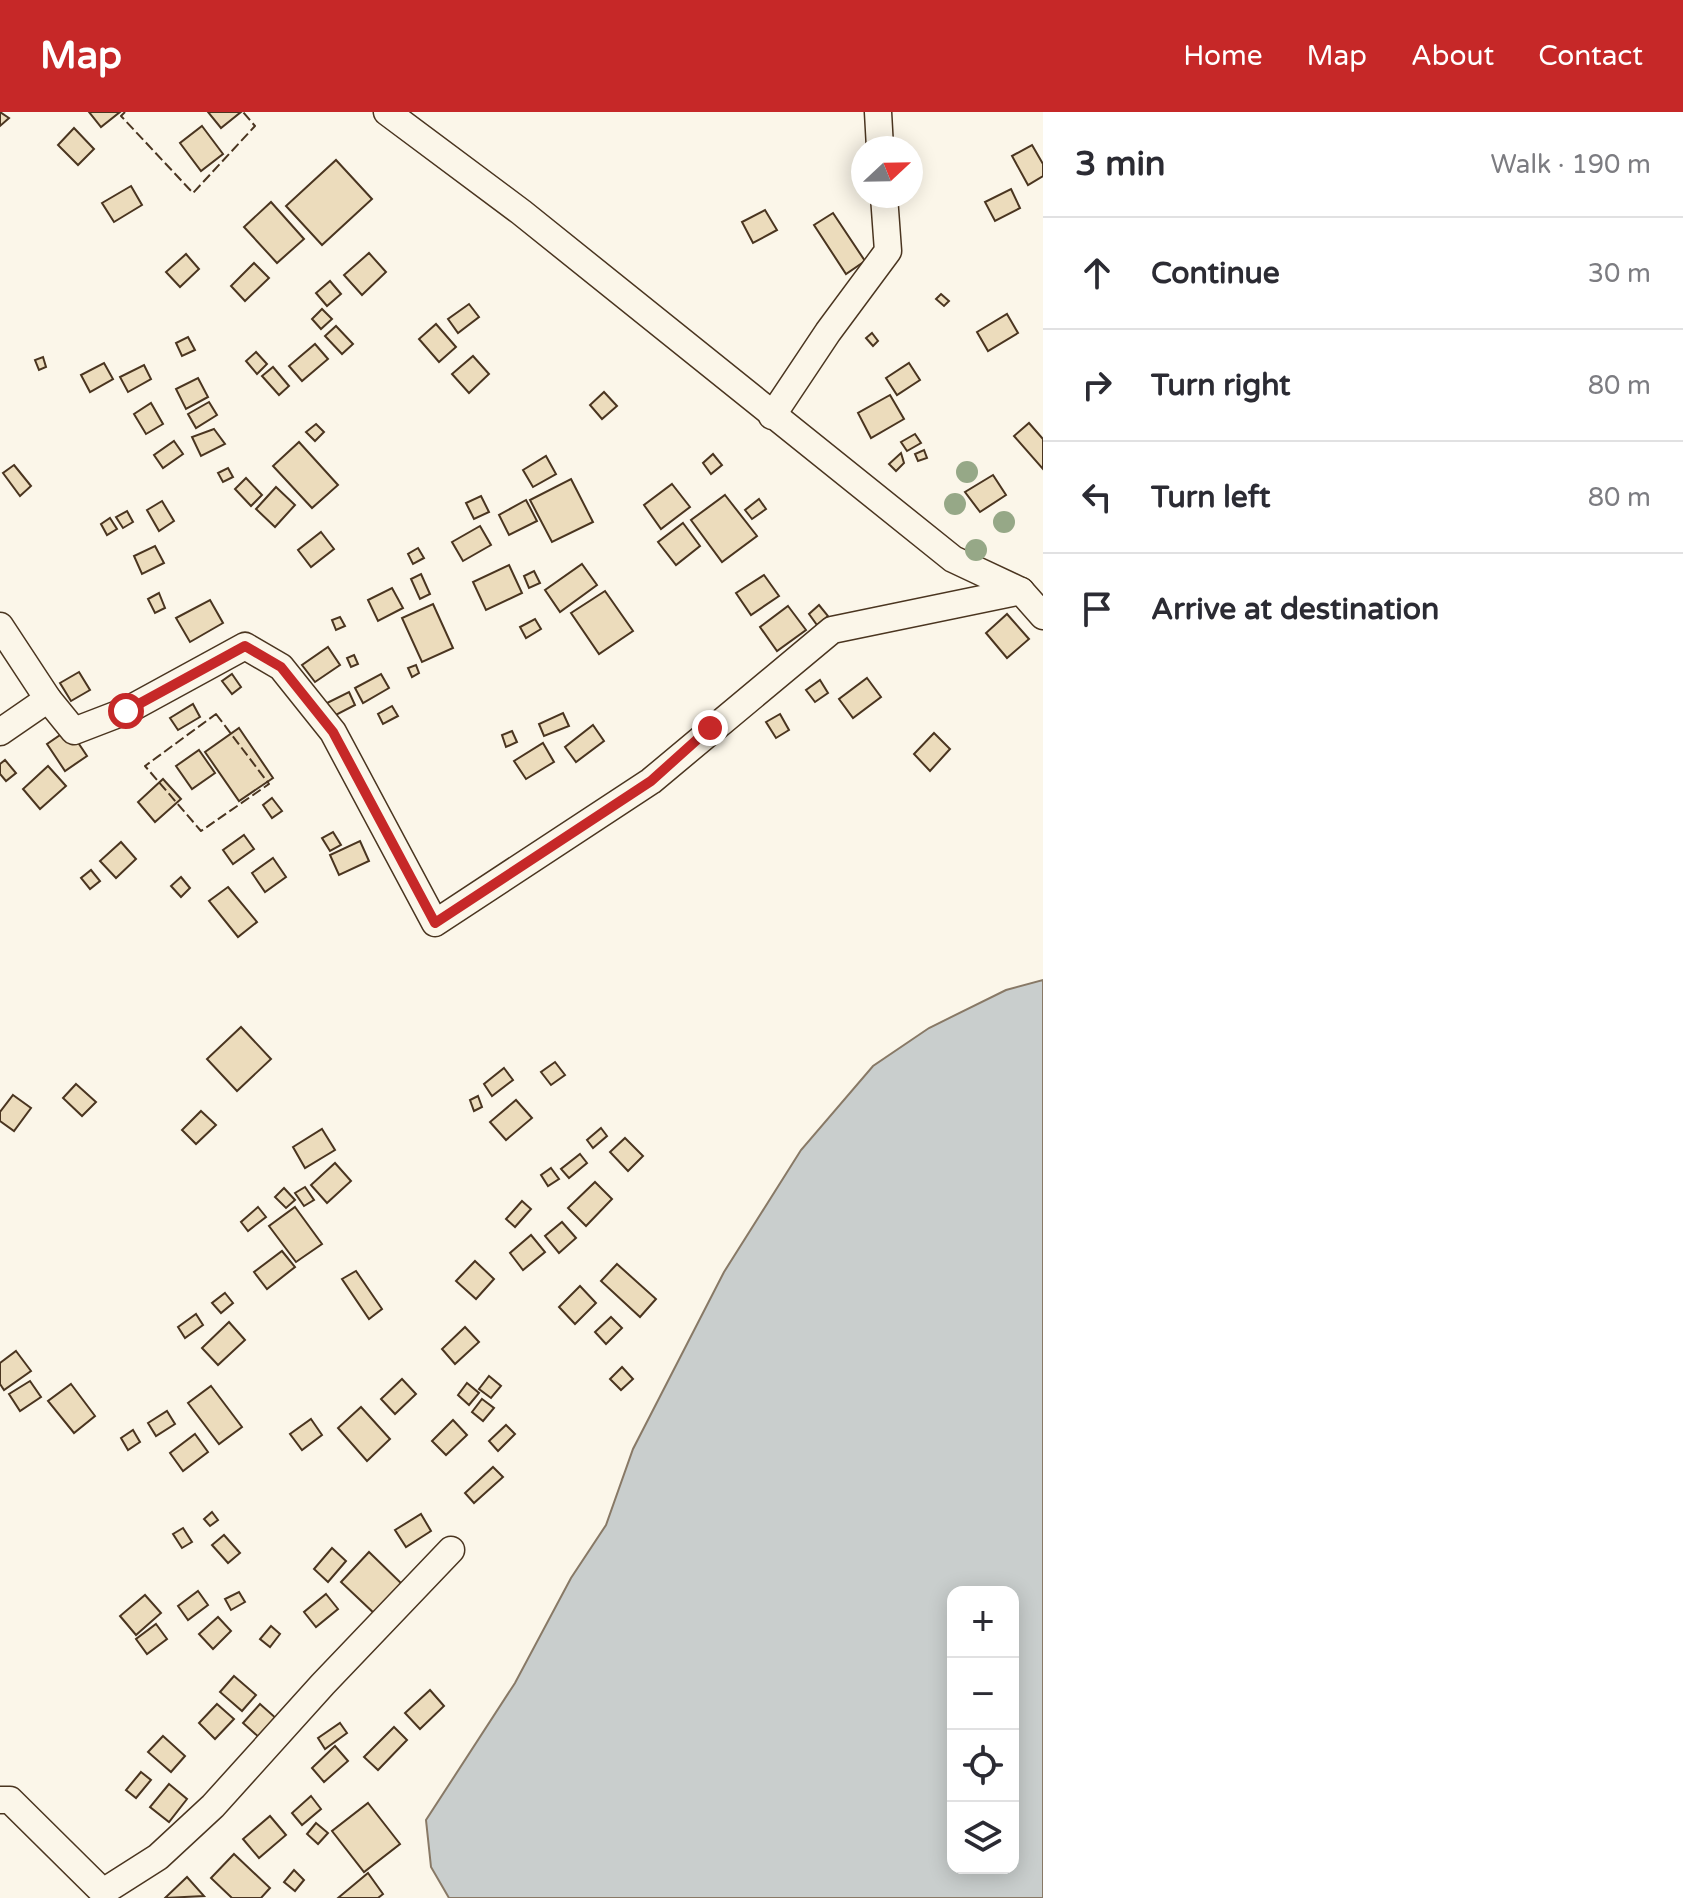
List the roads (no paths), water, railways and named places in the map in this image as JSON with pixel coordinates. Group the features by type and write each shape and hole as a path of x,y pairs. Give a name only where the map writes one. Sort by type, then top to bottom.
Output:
{"street":[{"path":"387,112 521,212 953,559 1021,591 1043,616"},
{"path":"878,112 879,136"},
{"path":"772,416 828,332 888,251 885,208"},
{"path":"0,626 48,699 74,731 126,711 245,646 281,667 333,732 435,923 651,781 710,728 832,630 1021,591"},
{"path":"0,732 48,699"},
{"path":"0,1800 10,1800 103,1892 158,1857 213,1806 323,1684 451,1550"}]}
